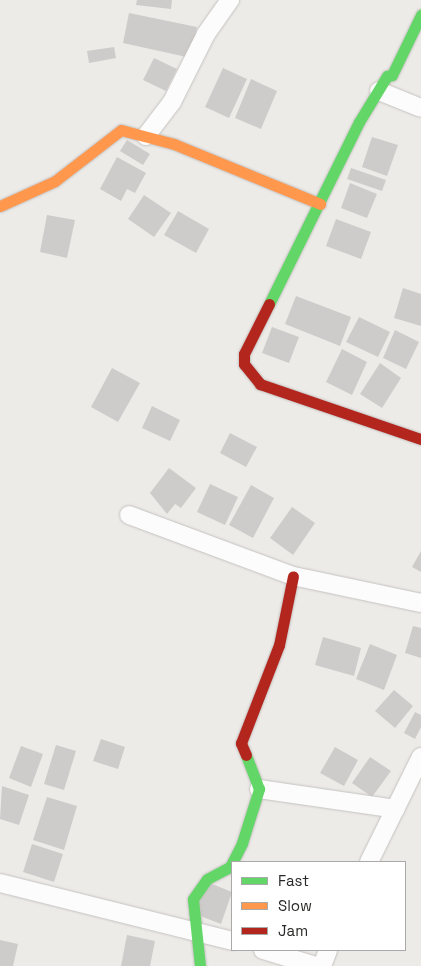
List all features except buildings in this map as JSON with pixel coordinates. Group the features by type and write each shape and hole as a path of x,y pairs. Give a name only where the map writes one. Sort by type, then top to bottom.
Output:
{"street":[{"path":"146,136 172,102 206,34 230,0"},
{"path":"421,15 392,74 379,91 244,354 244,364 260,384 421,438"},
{"path":"379,91 421,108"},
{"path":"0,206 55,182 121,130 146,136 320,204"},
{"path":"129,515 293,576 421,604"},
{"path":"232,861 259,789 240,743 279,644 293,576"},
{"path":"370,861 421,757"},
{"path":"259,789 396,809"},
{"path":"200,966 194,935 192,898 207,879 230,867 231,864"},
{"path":"0,883 177,926 194,935 231,942"},
{"path":"266,951 316,966"},
{"path":"322,966 328,951"}],"traffic: fast":[{"path":"269,304 359,122 387,76 392,75 421,15"},
{"path":"233,861 242,843 259,789 246,755"},
{"path":"200,966 193,899 207,879 231,865"}],"traffic: slow":[{"path":"0,206 55,181 121,130 174,144 320,204"}],"traffic: jam":[{"path":"269,304 244,354 244,364 260,384 421,439"},
{"path":"246,755 241,743 279,645 293,576"}]}
